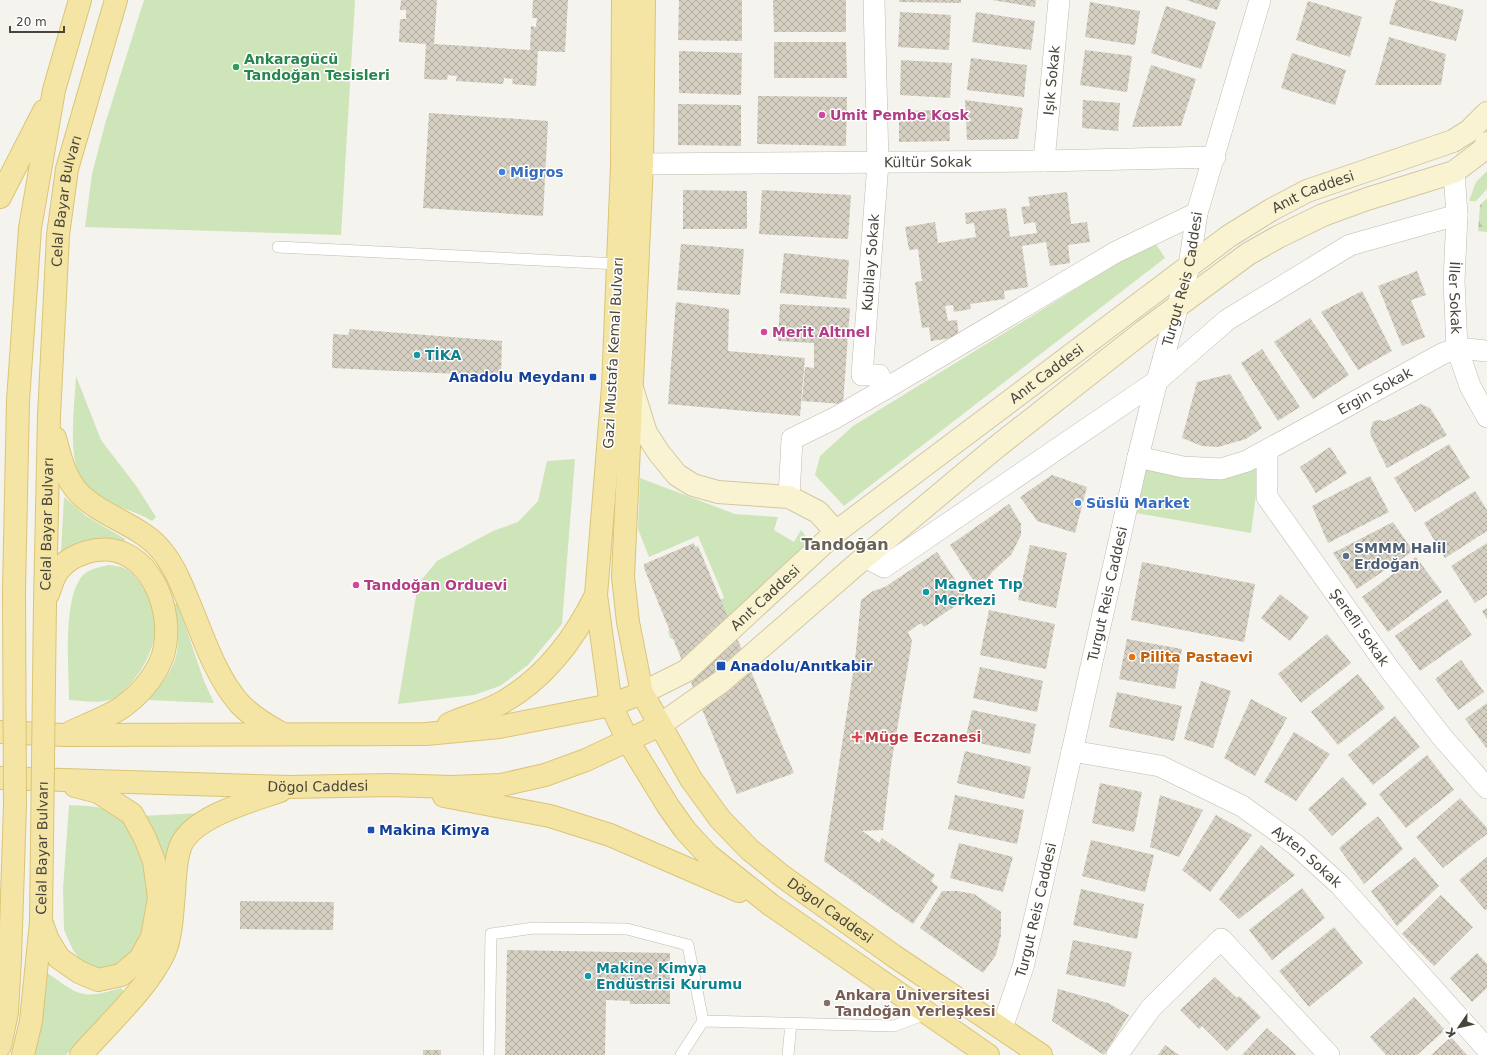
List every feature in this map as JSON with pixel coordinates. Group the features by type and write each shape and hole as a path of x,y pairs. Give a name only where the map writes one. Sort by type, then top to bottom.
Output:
{"main road":[{"name":"Celal Bayar Bulvarı","path":"0,1046 7,1012 5,965 15,804 14,589 18,401 30,228 54,90 80,0"},
{"name":"Celal Bayar Bulvarı","path":"23,1055 30,1021 41,921 49,416 58,235 67,169 116,0"},
{"name":"Gazi Mustafa Kemal Bulvarı","path":"611,705 596,595 614,387 622,165 623,0"},
{"name":"Gazi Mustafa Kemal Bulvarı","path":"642,693 628,622 623,577 642,164 644,0"},
{"path":"0,197 54,90"},
{"name":"Anıt Caddesi","path":"642,693 686,671 836,532 1229,236 1271,210 1307,191 1453,141 1469,131 1487,113"},
{"path":"1453,141 1487,142"},
{"name":"Anıt Caddesi","path":"660,725 721,682 865,557 994,449 1178,304 1248,254 1323,215 1367,199 1454,172 1483,150 1487,142"},
{"path":"632,388 646,433 676,475 693,485 718,492 789,498 818,512 836,532"},
{"path":"49,416 64,468 78,492 101,511 133,527 161,549 176,572 225,684 240,704 259,720 283,734"},
{"path":"45,602 57,572 72,556 98,549 125,552 144,567 158,589 166,615 165,647 152,678 125,706 65,735"},
{"path":"0,556 14,589"},
{"path":"426,734 489,708 522,689 546,668 564,649 583,620 596,595"},
{"path":"0,732 65,735 426,734 499,727 611,705 642,693"},
{"name":"Dögol Caddesi","path":"642,693 704,798 720,818 750,850 782,876 894,956 1041,1055"},
{"name":"Dögol Caddesi","path":"611,705 628,741 668,806 685,830 708,855 771,905 988,1055"},
{"name":"Dögol Caddesi","path":"0,778 290,787 390,785 451,787 501,785 545,775 586,760 660,725"},
{"path":"41,921 48,940 59,958 79,972 98,980 121,975 140,959 152,937 159,898 154,861 132,814 98,792 52,779"},
{"path":"390,785 550,816 610,835 691,868 771,905"},
{"path":"81,1055 143,986 155,969 165,950 170,932 176,867 181,846 192,830 224,812 290,787"}],"street":[{"name":"Kubilay Sokak","path":"874,0 878,163 862,375 879,374 885,389"},
{"name":"Işık Sokak","path":"1044,161 1059,0"},
{"name":"Turgut Reis Caddesi","path":"1002,1028 1023,967 1138,457 1157,381 1189,266 1197,213 1260,0"},
{"name":"Kültür Sokak","path":"642,164 1044,161 1215,156"},
{"name":"İller Sokak","path":"1454,172 1458,214 1454,281 1457,348 1470,386 1487,417"},
{"path":"789,498 792,439 835,418 1116,252 1197,213"},
{"path":"865,557 884,568 1157,381 1227,320 1350,245 1458,214"},
{"name":"Ergin Sokak","path":"1138,457 1183,467 1221,469 1247,461 1267,451 1442,354 1457,348 1487,351"},
{"name":"Şerefli Sokak","path":"1267,451 1266,497 1390,670 1442,737 1487,788"},
{"name":"Ayten Sokak","path":"1072,751 1160,766 1242,806 1296,845 1340,885 1487,1049"},
{"path":"1117,1055 1151,1008 1221,939 1329,1055"}],"lane":[{"path":"278,248 618,264"},
{"path":"489,1055 491,934 534,928 627,929 688,945 703,1021 680,1055"},
{"path":"703,1021 894,1026 928,1013"},
{"path":"788,1055 791,1023"}],"green space":[{"name":"Ankaragücü Tandoğan Tesisleri","path":"144,0 355,0 341,235 85,227 92,174 105,124"},
{"path":"1487,171 1487,189 1476,201 1469,201 1476,182"},
{"path":"1487,198 1487,232 1478,231 1480,205"},
{"path":"1154,241 1165,258 844,506 815,475 820,456 853,426"},
{"path":"76,376 101,440 137,487 156,517 152,521 107,501 91,489 79,473 76,464 73,440"},
{"path":"575,459 562,624 528,665 500,686 474,695 398,704 418,584 437,561 493,531 518,522 538,501 547,461"},
{"path":"1260,464 1251,533 1136,513 1146,468"},
{"path":"640,478 735,514 778,517 774,530 794,542 801,530 810,541 706,638 689,646 670,638 668,631 718,603 724,597 698,536 649,557 638,529"},
{"path":"64,497 86,516 125,539 124,543 98,540 91,541 61,552"},
{"path":"109,565 124,568 132,574 144,590 153,610 155,621 154,640 149,655 141,669 125,690 119,695 107,701 91,702 69,700 69,616 76,586 85,573 98,567"},
{"path":"177,602 204,681 214,703 148,700 167,676 176,656 178,634 174,605"},
{"path":"69,805 96,807 106,810 127,824 138,842 145,863 148,886 147,909 142,931 133,951 118,967 115,968 93,970 82,962 73,950 64,930 63,889"},
{"path":"201,813 168,858 163,859 140,816"},
{"path":"43,970 64,985 79,993 96,994 121,988 124,992 66,1055 34,1055"}],"building":[{"path":"401,0 437,0 434,44 530,50 531,26 536,27 537,18 532,18 533,0 568,0 565,52 538,51 536,86 512,84 513,79 504,78 503,84 456,81 457,76 448,75 447,80 424,79 426,44 399,42 400,19 406,19 406,10 400,10"},
{"path":"679,0 742,0 742,41 678,40"},
{"path":"773,0 846,0 846,32 774,32"},
{"path":"899,0 961,0 961,3 899,2"},
{"path":"992,0 1036,0 1035,7"},
{"path":"1186,0 1221,0 1217,10"},
{"path":"1396,0 1428,0 1464,10 1456,41 1389,24"},
{"path":"1308,1 1362,17 1350,57 1296,40"},
{"path":"1090,2 1140,11 1135,45 1085,37"},
{"path":"1166,6 1216,22 1201,69 1151,53"},
{"path":"900,12 951,15 949,50 898,47"},
{"path":"976,12 1035,21 1031,50 972,42"},
{"path":"1389,37 1446,54 1441,85 1375,85"},
{"path":"774,42 846,42 847,78 774,78"},
{"path":"1085,50 1132,56 1127,92 1080,85"},
{"path":"679,51 742,53 741,95 679,93"},
{"path":"1292,53 1346,70 1335,105 1281,88"},
{"path":"971,58 1027,65 1024,97 967,90"},
{"path":"901,60 952,63 950,98 900,95"},
{"path":"1151,65 1196,79 1181,126 1132,127"},
{"path":"758,96 847,97 846,146 757,144"},
{"path":"965,100 1023,108 1018,139 967,140"},
{"path":"1083,100 1120,103 1118,131 1082,128"},
{"path":"678,104 741,105 741,146 678,145"},
{"path":"949,110 950,141 899,142 899,111"},
{"path":"429,113 548,121 543,216 423,208"},
{"path":"683,190 747,191 747,229 683,229"},
{"path":"762,190 851,195 848,239 759,234"},
{"path":"1067,192 1071,224 1087,222 1090,242 1068,245 1070,263 1050,266 1046,242 1022,246 1028,287 1004,291 1005,299 970,304 971,309 954,312 953,305 945,306 948,321 957,320 959,337 931,341 929,327 922,328 915,282 922,281 918,249 909,250 905,227 935,222 938,243 976,237 974,223 966,224 965,213 1006,208 1010,237 1037,233 1035,222 1024,224 1021,207 1030,206 1028,197"},
{"path":"681,244 744,249 740,295 677,290"},
{"path":"784,253 849,260 846,299 780,293"},
{"path":"1417,271 1426,295 1411,300 1425,337 1402,346 1378,286"},
{"path":"1362,291 1392,351 1358,370 1321,312"},
{"path":"676,302 729,309 728,351 805,358 800,416 668,404"},
{"path":"780,304 850,308 843,404 802,401 805,367 814,368 814,343 778,341"},
{"path":"1310,318 1349,375 1313,399 1274,342"},
{"name":"TİKA","path":"350,329 502,341 501,376 332,368 333,334 348,335"},
{"path":"1262,349 1300,407 1278,421 1241,363"},
{"path":"1230,374 1262,428 1246,439 1218,447 1202,446 1182,438 1197,382"},
{"path":"1421,404 1430,408 1447,435 1387,468 1370,432 1373,422 1377,420 1385,421"},
{"path":"1449,444 1470,478 1415,512 1394,478"},
{"path":"1330,447 1347,473 1316,493 1300,467"},
{"path":"1052,475 1087,487 1075,533 1037,521 1020,497"},
{"path":"1370,476 1389,512 1328,543 1312,506"},
{"path":"1475,491 1487,510 1487,531 1445,558 1424,523"},
{"path":"1009,504 1021,524 1021,535 1011,555 993,571 987,579 977,586 950,545"},
{"path":"1393,522 1413,551 1357,589 1333,553"},
{"name":"Anadolu/Anıtkabir","path":"694,543 695,547 698,546 794,773 737,794 644,568 644,564"},
{"path":"1487,543 1487,595 1475,603 1451,566"},
{"path":"1030,545 1067,553 1056,608 1018,600"},
{"path":"937,552 967,598 924,627 921,623 908,632 912,641 891,765 883,830 862,831 879,843 882,838 935,875 931,881 938,887 913,924 824,861 855,660 861,600 873,591 885,587"},
{"path":"1416,557 1442,592 1388,632 1362,597"},
{"path":"1142,562 1255,584 1244,642 1131,620"},
{"path":"1280,594 1309,617 1290,641 1261,618"},
{"path":"1447,599 1472,635 1420,671 1395,636"},
{"path":"1487,608 1487,619 1482,611"},
{"path":"989,610 1055,624 1046,669 980,655"},
{"path":"1327,634 1351,663 1301,703 1278,674"},
{"path":"1127,639 1182,649 1175,689 1119,679"},
{"path":"1461,660 1484,692 1458,710 1435,679"},
{"path":"980,667 1043,681 1037,712 973,698"},
{"path":"1358,674 1385,708 1338,745 1311,712"},
{"path":"1201,681 1231,691 1213,748 1184,739"},
{"path":"1117,692 1182,706 1174,741 1109,727"},
{"path":"1251,699 1287,718 1255,776 1224,758"},
{"path":"1487,703 1487,749 1465,719"},
{"path":"972,710 1036,724 1030,754 965,740"},
{"path":"1395,716 1420,747 1373,785 1348,755"},
{"path":"1294,732 1330,754 1296,801 1264,782"},
{"path":"965,751 1031,767 1024,799 957,783"},
{"path":"1427,755 1454,790 1406,828 1379,794"},
{"path":"1343,777 1367,804 1332,836 1308,809"},
{"path":"1100,783 1142,792 1134,832 1092,823"},
{"path":"955,795 1024,810 1017,844 948,829"},
{"path":"1160,795 1203,810 1179,857 1150,847"},
{"path":"1460,798 1487,828 1487,834 1443,868 1416,837"},
{"path":"1216,815 1252,835 1210,892 1182,870"},
{"path":"1378,816 1403,849 1364,884 1339,848"},
{"path":"1091,840 1154,855 1145,892 1082,876"},
{"path":"959,843 1013,857 1003,892 950,878"},
{"path":"1261,845 1295,875 1239,919 1219,899"},
{"path":"1415,857 1439,886 1397,926 1371,891"},
{"path":"1487,857 1487,909 1485,910 1459,880"},
{"path":"1302,888 1325,918 1272,960 1249,930"},
{"path":"1081,889 1144,904 1137,939 1073,925"},
{"path":"942,891 957,891 974,894 1001,912 1001,935 996,955 983,973 920,928"},
{"path":"1441,895 1473,927 1434,966 1402,934"},
{"path":"240,901 334,902 333,930 240,929"},
{"path":"1334,927 1363,963 1309,1007 1279,971"},
{"path":"1073,940 1132,952 1125,987 1066,974"},
{"path":"507,950 670,953 670,1004 630,1004 630,1001 606,1000 605,1055 505,1055"},
{"path":"1477,953 1487,964 1487,988 1472,1002 1450,978"},
{"path":"1215,977 1237,998 1239,996 1261,1017 1227,1051 1202,1026 1199,1029 1180,1010"},
{"path":"1058,989 1108,1003 1129,1015 1104,1055 1052,1021"},
{"path":"1414,997 1445,1030 1417,1055 1386,1055 1370,1037"},
{"path":"1267,1028 1297,1055 1242,1055"},
{"path":"1451,1037 1467,1055 1431,1055"},
{"path":"1165,1045 1179,1055 1158,1055"},
{"path":"423,1050 441,1050 441,1055 423,1055"}],"place":[{"name":"Ankaragücü Tandoğan Tesisleri","path":"236,67"},
{"name":"Umit Pembe Kosk","path":"822,115"},
{"name":"Migros","path":"502,172"},
{"name":"Merit Altınel","path":"764,332"},
{"name":"TİKA","path":"417,355"},
{"name":"Anadolu Meydanı","path":"593,377"},
{"name":"Süslü Market","path":"1078,503"},
{"name":"SMMM Halil Erdoğan","path":"1346,556"},
{"name":"Tandoğan Orduevi","path":"356,585"},
{"name":"Magnet Tıp Merkezi","path":"926,592"},
{"name":"Pilita Pastaevi","path":"1132,657"},
{"name":"Anadolu/Anıtkabir","path":"721,666"},
{"name":"Müge Eczanesi","path":"857,737"},
{"name":"Makina Kimya","path":"371,830"},
{"name":"Makine Kimya Endüstrisi Kurumu","path":"588,976"},
{"name":"Ankara Üniversitesi Tandoğan Yerleşkesi","path":"827,1003"}],"district":[{"name":"Tandoğan","path":"845,544"}]}
